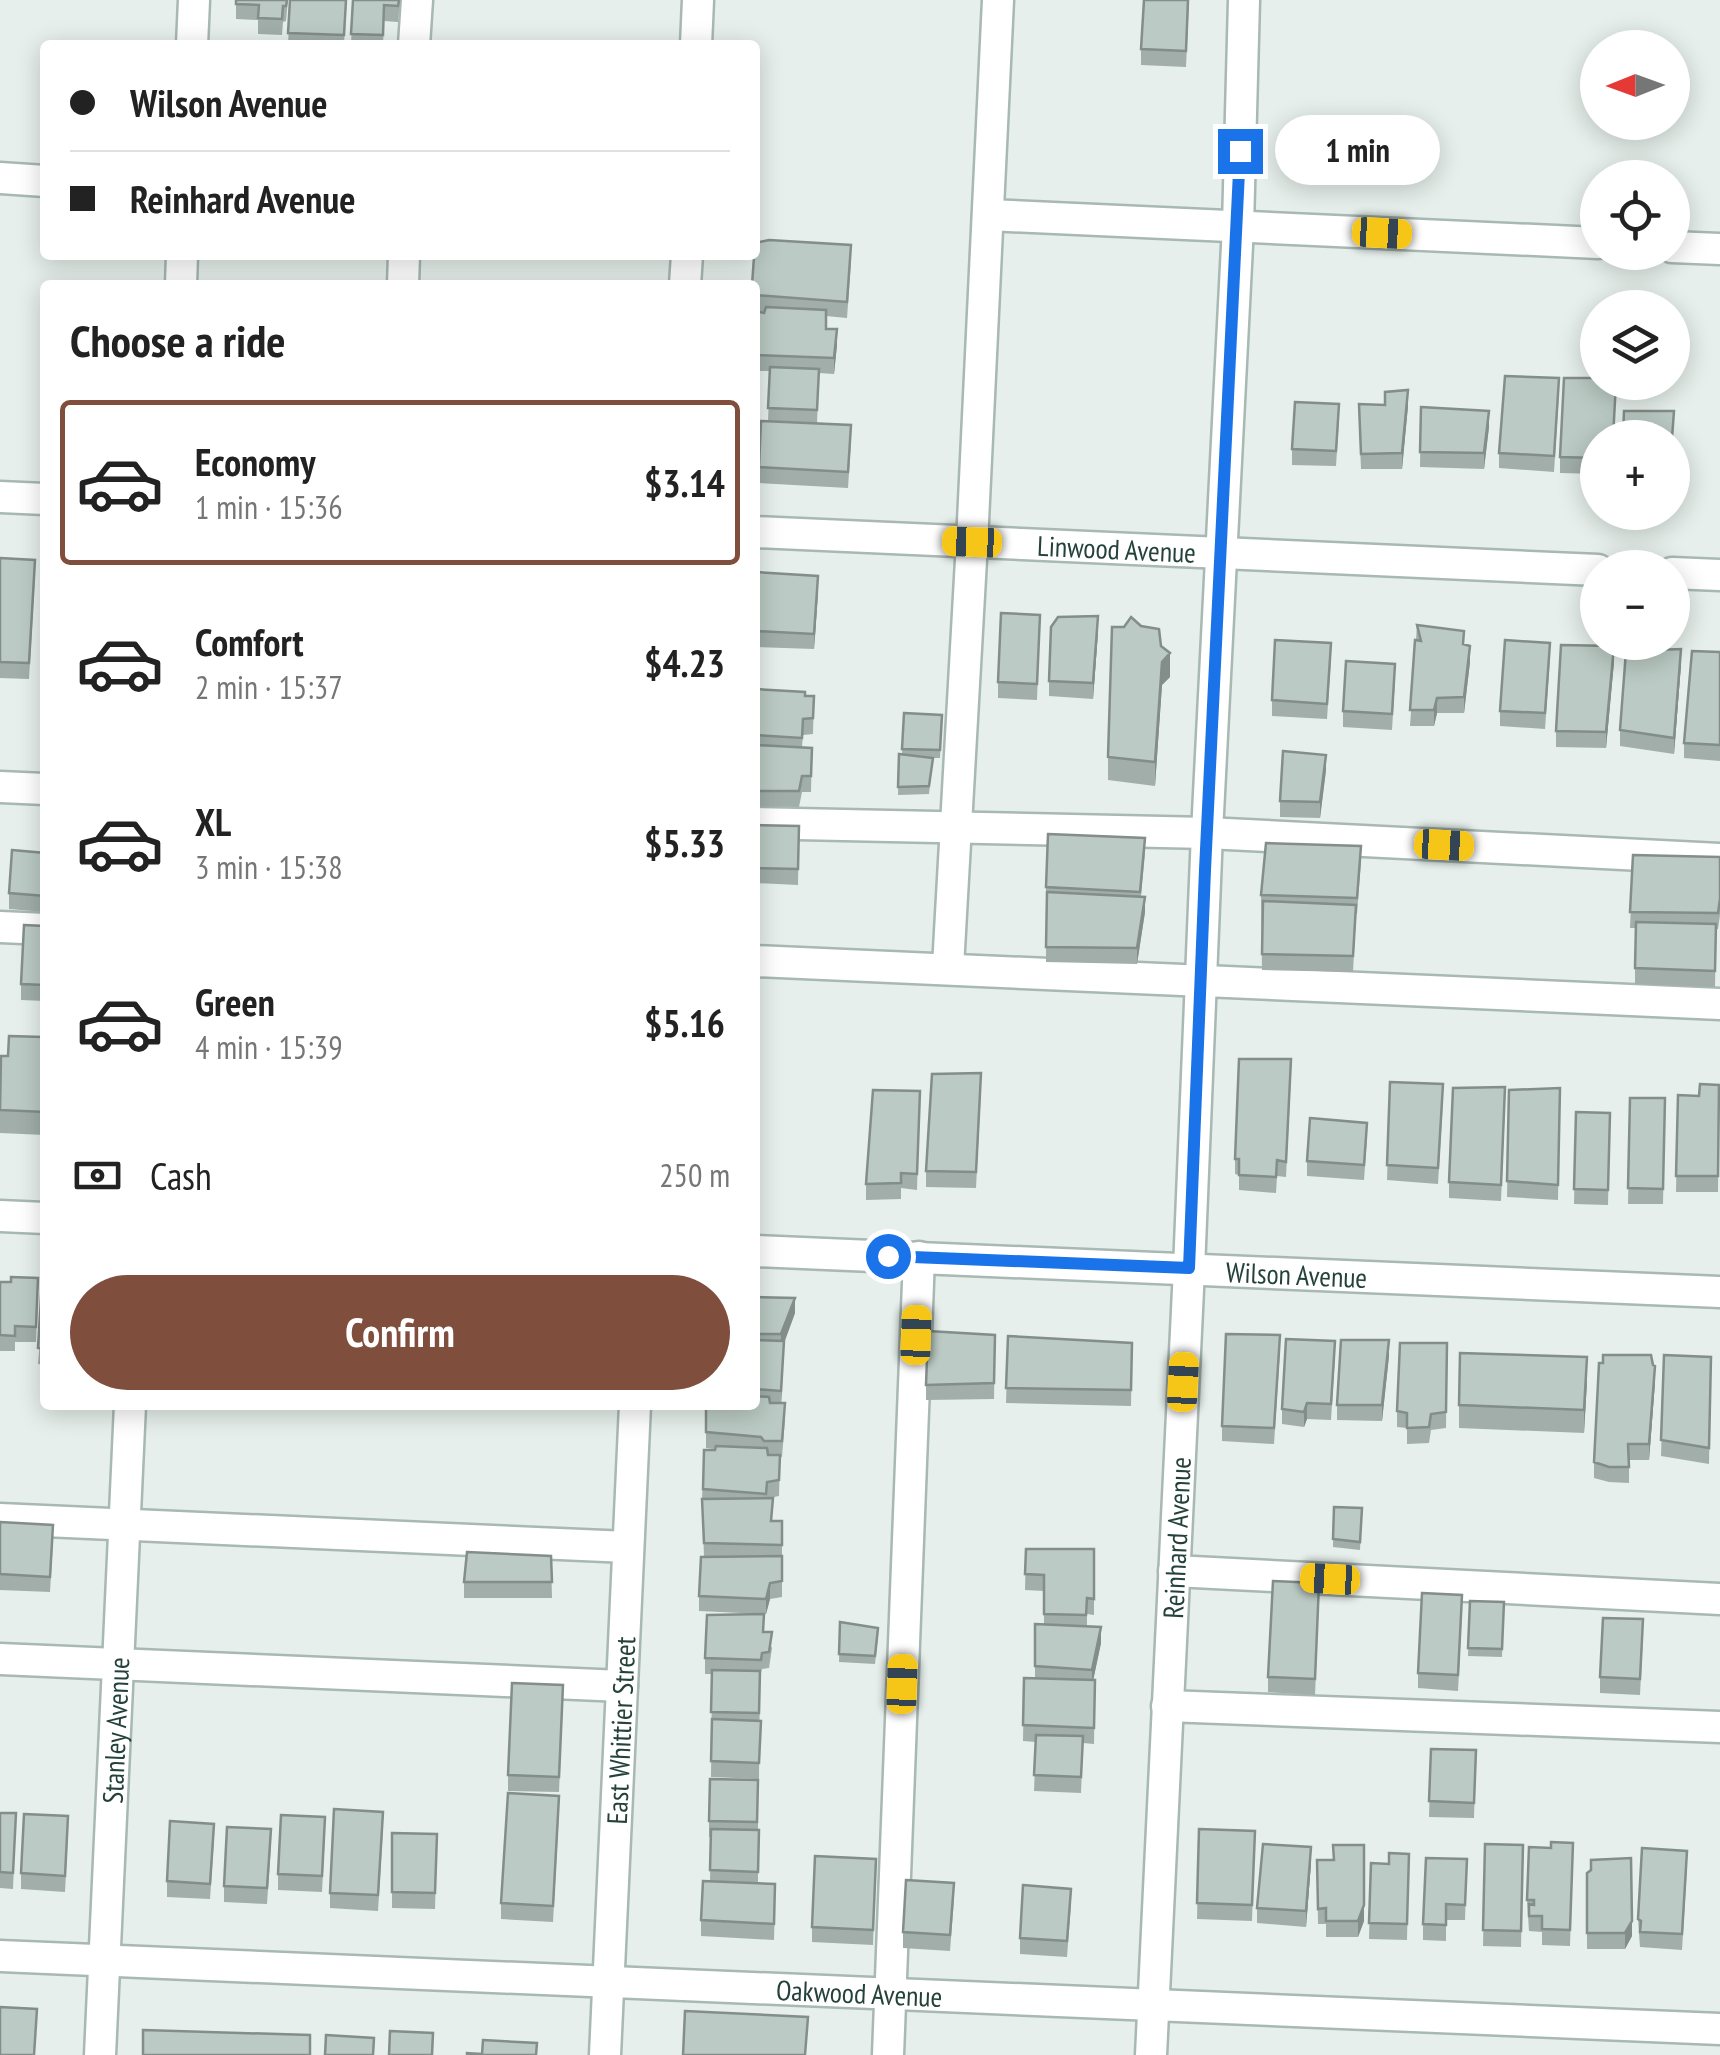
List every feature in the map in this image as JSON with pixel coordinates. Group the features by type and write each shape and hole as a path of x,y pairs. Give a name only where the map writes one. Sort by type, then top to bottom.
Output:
{"street":[{"path":"192,40 194,0"},
{"path":"414,40 417,0"},
{"path":"696,40 698,0"},
{"path":"948,968 998,0"},
{"name":"Reinhard Avenue","path":"1151,2055 1238,226 1244,0"},
{"path":"0,178 40,180"},
{"path":"988,215 1580,243"},
{"path":"1690,248 1720,249"},
{"path":"0,497 40,499"},
{"name":"Linwood Avenue","path":"760,532 1580,569"},
{"path":"1690,574 1720,576"},
{"path":"0,786 40,789"},
{"path":"760,823 1207,834 1720,859"},
{"path":"0,927 40,929"},
{"path":"760,960 1720,1004"},
{"path":"0,1216 40,1218"},
{"name":"Wilson Avenue","path":"760,1251 1720,1292"},
{"path":"888,2055 918,1257"},
{"name":"Stanley Avenue","path":"100,2055 130,1410"},
{"name":"East Whittier Street","path":"604,2055 635,1410"},
{"path":"0,1519 628,1547"},
{"path":"1174,1571 1720,1600"},
{"path":"0,1659 622,1686"},
{"path":"1168,1706 1720,1727"},
{"name":"Oakwood Avenue","path":"0,1956 1720,2030"}],"building":[{"path":"236,0 287,0 282,19 258,18 259,5 236,4"},
{"path":"290,0 346,0 344,35 288,33"},
{"path":"353,0 399,0 398,6 384,5 383,35 351,34"},
{"path":"1144,0 1188,0 1186,51 1141,49"},
{"path":"760,242 851,245 847,302 760,295 760,280 752,280 754,260 760,260"},
{"path":"766,307 826,310 826,329 837,329 834,358 760,355 760,312 764,313"},
{"path":"770,367 819,369 817,410 768,408"},
{"path":"1505,376 1559,378 1554,456 1499,453"},
{"path":"1564,378 1580,378 1580,400 1615,400 1614,420 1580,420 1580,458 1560,457"},
{"path":"1408,390 1402,453 1361,454 1359,404 1385,405 1385,392"},
{"path":"1295,402 1339,404 1336,451 1292,449"},
{"path":"1421,407 1489,411 1484,453 1420,452"},
{"path":"1624,411 1674,411 1673,420 1624,420"},
{"path":"761,421 851,425 848,472 760,467"},
{"path":"0,558 35,560 29,663 0,662"},
{"path":"760,572 818,576 814,634 760,631"},
{"path":"1001,613 1040,615 1037,684 998,682"},
{"path":"1098,616 1093,683 1049,681 1051,627 1058,617"},
{"path":"1131,617 1141,626 1159,629 1161,646 1170,653 1162,662 1155,762 1108,757 1112,627 1124,627"},
{"path":"1417,625 1464,631 1463,644 1470,646 1464,697 1437,698 1434,710 1410,710 1415,640 1421,641"},
{"path":"1275,640 1331,643 1327,704 1272,700"},
{"path":"1505,640 1550,643 1545,713 1500,711"},
{"path":"1561,645 1580,645 1580,660 1613,660 1606,732 1556,731"},
{"path":"1692,651 1720,652 1720,745 1684,743"},
{"path":"1625,660 1680,660 1674,738 1620,730"},
{"path":"1346,661 1395,664 1392,714 1343,711"},
{"path":"760,689 814,696 813,718 803,719 802,738 760,735"},
{"path":"904,713 942,715 940,750 902,749"},
{"path":"760,745 812,748 811,776 802,776 799,791 760,791"},
{"path":"1283,751 1326,755 1320,802 1280,801"},
{"path":"899,754 933,758 929,786 898,787"},
{"path":"760,825 799,826 798,869 760,868"},
{"path":"1048,834 1145,838 1140,892 1046,887"},
{"path":"1266,843 1361,846 1357,898 1261,895"},
{"path":"12,850 40,853 40,896 9,893"},
{"path":"1633,855 1720,857 1718,913 1630,912"},
{"path":"1047,892 1145,897 1137,948 1046,947"},
{"path":"1263,901 1356,905 1353,956 1262,954"},
{"path":"1636,922 1716,924 1715,971 1635,968"},
{"path":"24,925 40,926 40,985 21,984"},
{"path":"9,1036 40,1037 40,1112 0,1110 1,1056 8,1056"},
{"path":"1239,1059 1291,1059 1286,1162 1277,1160 1276,1177 1239,1175 1239,1159 1235,1159"},
{"path":"981,1073 976,1172 926,1171 932,1074"},
{"path":"1390,1082 1443,1084 1438,1168 1387,1165"},
{"path":"1700,1084 1719,1085 1718,1176 1676,1176 1678,1095 1699,1096"},
{"path":"1505,1087 1501,1185 1449,1182 1453,1088"},
{"path":"1560,1088 1558,1185 1507,1181 1509,1090"},
{"path":"873,1090 920,1091 917,1174 901,1173 901,1183 866,1184"},
{"path":"1630,1098 1665,1098 1663,1189 1628,1188"},
{"path":"1576,1112 1610,1113 1608,1190 1574,1189"},
{"path":"1310,1118 1367,1123 1364,1165 1307,1161"},
{"path":"11,1277 38,1278 36,1327 15,1326 15,1336 0,1335 0,1282 11,1282"},
{"path":"760,1297 795,1298 781,1334 760,1334"},
{"path":"928,1331 995,1335 994,1383 926,1385"},
{"path":"1226,1334 1280,1335 1274,1428 1222,1426"},
{"path":"1008,1336 1132,1343 1131,1390 1006,1388"},
{"path":"1286,1339 1335,1341 1331,1404 1307,1403 1304,1412 1282,1409"},
{"path":"760,1340 784,1341 781,1391 760,1389"},
{"path":"1341,1340 1389,1340 1382,1405 1337,1405"},
{"path":"1400,1343 1447,1343 1446,1412 1431,1414 1429,1427 1407,1428 1407,1413 1397,1411"},
{"path":"1460,1353 1587,1357 1584,1410 1459,1405"},
{"path":"1603,1355 1651,1355 1655,1366 1649,1444 1628,1444 1629,1467 1594,1462 1599,1363 1603,1363"},
{"path":"1664,1355 1711,1357 1709,1448 1661,1440"},
{"path":"760,1396 769,1397 770,1403 785,1403 782,1441 706,1432 706,1410 760,1410"},
{"path":"716,1446 767,1448 768,1455 780,1455 779,1480 767,1482 766,1494 703,1489 704,1450 715,1450"},
{"path":"773,1498 771,1521 782,1521 782,1545 704,1543 702,1499"},
{"path":"1334,1507 1362,1508 1360,1542 1333,1539"},
{"path":"0,1522 53,1525 50,1577 0,1574"},
{"path":"1026,1549 1094,1549 1094,1599 1087,1598 1086,1615 1044,1614 1044,1575 1025,1574"},
{"path":"467,1552 551,1556 552,1582 464,1582"},
{"path":"782,1556 782,1581 770,1583 766,1599 699,1596 701,1557"},
{"path":"1273,1581 1319,1583 1315,1679 1268,1677"},
{"path":"1422,1593 1462,1595 1458,1675 1418,1673"},
{"path":"1470,1601 1504,1602 1502,1649 1468,1648"},
{"path":"764,1614 763,1632 772,1632 769,1652 762,1653 761,1660 705,1658 707,1615"},
{"path":"1603,1618 1643,1619 1640,1679 1600,1677"},
{"path":"840,1622 878,1628 875,1656 839,1654"},
{"path":"1035,1624 1101,1627 1092,1670 1035,1666"},
{"path":"712,1670 760,1671 759,1713 711,1712"},
{"path":"1024,1678 1095,1680 1094,1728 1023,1725"},
{"path":"512,1683 563,1685 559,1777 508,1775"},
{"path":"712,1719 761,1721 759,1763 711,1761"},
{"path":"1036,1735 1083,1736 1081,1777 1034,1775"},
{"path":"1431,1749 1476,1750 1474,1803 1429,1801"},
{"path":"710,1779 758,1780 757,1822 709,1821"},
{"path":"508,1793 559,1796 553,1906 501,1903"},
{"path":"334,1809 383,1812 378,1895 330,1893"},
{"path":"0,1813 16,1813 13,1873 0,1872"},
{"path":"24,1814 68,1816 65,1876 21,1873"},
{"path":"281,1815 325,1817 322,1876 278,1874"},
{"path":"170,1821 214,1824 210,1884 167,1881"},
{"path":"227,1827 271,1829 267,1888 224,1886"},
{"path":"711,1829 759,1830 758,1872 710,1870"},
{"path":"1199,1829 1255,1831 1252,1905 1197,1903"},
{"path":"392,1833 437,1834 435,1893 392,1892"},
{"path":"1551,1842 1573,1843 1570,1930 1542,1929 1542,1916 1529,1916 1529,1904 1534,1905 1534,1900 1527,1900 1529,1847 1551,1848"},
{"path":"1263,1844 1311,1847 1306,1911 1257,1908"},
{"path":"1485,1844 1523,1845 1521,1931 1483,1930"},
{"path":"1333,1845 1364,1845 1364,1905 1358,1921 1326,1921 1326,1908 1318,1909 1317,1860 1334,1860"},
{"path":"1642,1848 1687,1851 1682,1934 1640,1932"},
{"path":"1389,1853 1409,1854 1407,1924 1369,1923 1371,1863 1389,1864"},
{"path":"815,1856 876,1859 873,1930 812,1927"},
{"path":"1426,1858 1467,1859 1465,1905 1446,1904 1446,1925 1423,1924"},
{"path":"1631,1858 1632,1921 1625,1933 1587,1933 1587,1873 1591,1860"},
{"path":"906,1880 954,1883 950,1935 903,1932"},
{"path":"703,1881 775,1884 774,1924 701,1920"},
{"path":"1023,1885 1071,1889 1067,1941 1020,1938"},
{"path":"0,2007 37,2009 34,2055 0,2055"},
{"path":"685,2011 808,2017 805,2055 683,2055"},
{"path":"143,2030 310,2035 310,2055 143,2055"},
{"path":"390,2031 433,2033 432,2055 389,2055"},
{"path":"326,2035 374,2038 373,2055 325,2055"},
{"path":"483,2040 537,2043 536,2055 467,2055 482,2054"}],"route":[{"path":"888,1256 1189,1268 1240,151"}]}
